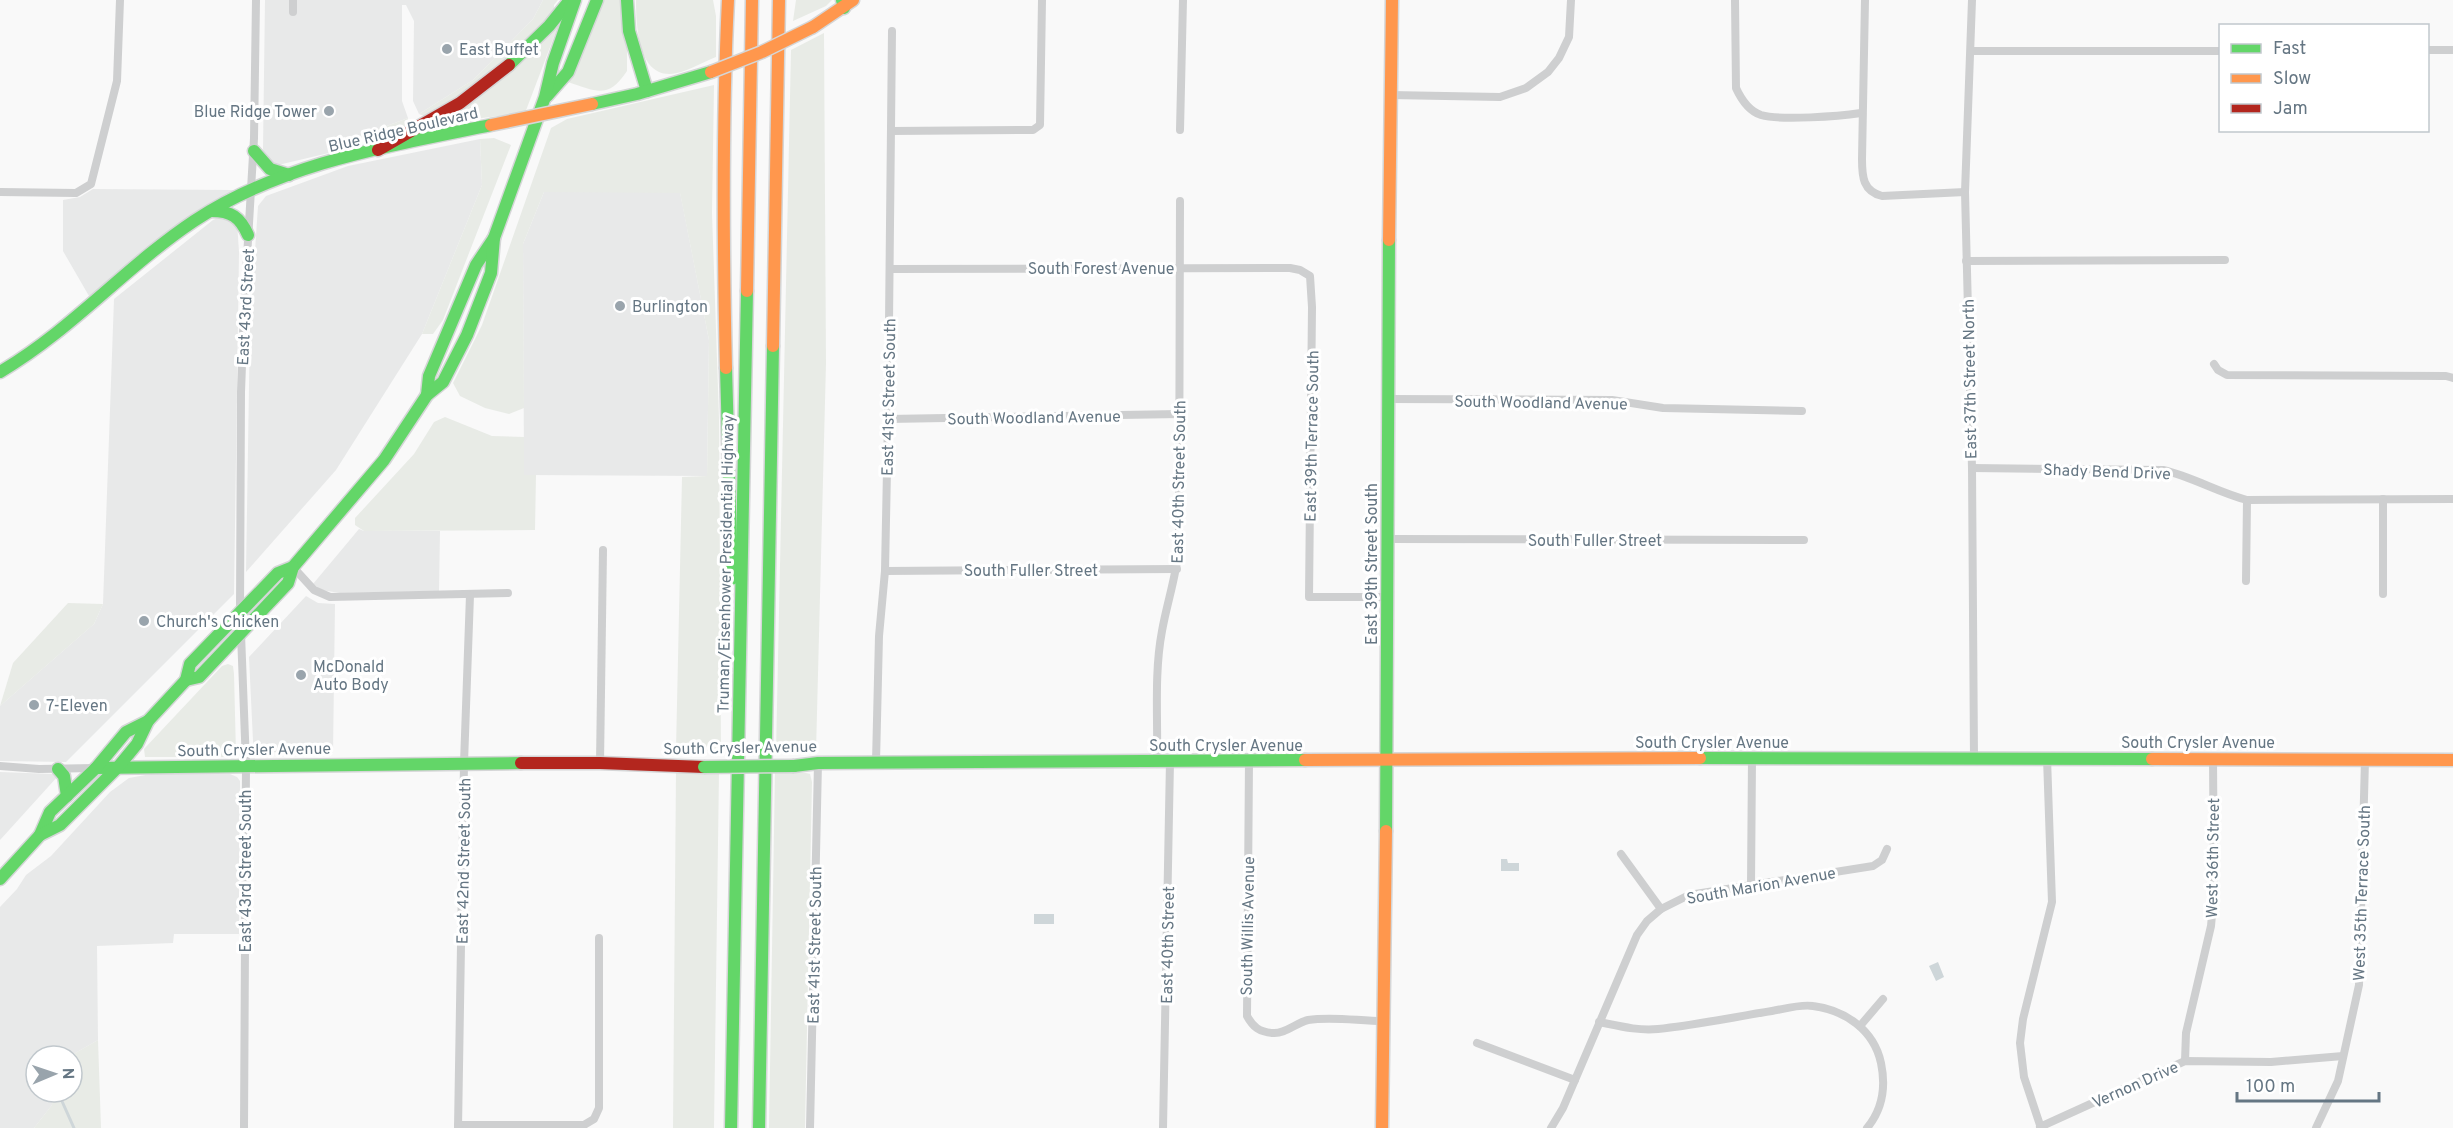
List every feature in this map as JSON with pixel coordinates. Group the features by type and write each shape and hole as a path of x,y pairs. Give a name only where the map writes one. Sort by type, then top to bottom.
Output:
{"main road":[{"path":"378,150 468,100 499,76 533,45 570,0"},
{"path":"186,680 199,677 288,583 293,567 384,460 427,395 443,382 467,335 490,273 494,238 545,97 553,63 575,0"},
{"path":"545,97 568,72 597,0"},
{"path":"627,0 629,31 647,91"},
{"path":"720,0 725,42 723,244 731,560 738,719"},
{"path":"725,42 728,29 728,0"},
{"name":"Truman/Eisenhower Presidential Highway","path":"731,1128 752,0"},
{"path":"759,1128 779,0"},
{"path":"779,62 789,0"},
{"name":"East 39th Street South","path":"1382,1128 1392,0"},
{"name":"Blue Ridge Boulevard","path":"0,372 48,342 162,244 211,211 251,190 290,175 378,150 592,104 711,72 762,52 813,27 846,3"},
{"path":"254,151 270,169 290,175"},
{"path":"211,211 224,210 235,214 241,219 248,235"},
{"path":"427,395 429,376 476,265 494,238"},
{"path":"0,879 40,836 60,825 118,767 137,744 148,721 186,680 190,664 278,573 293,567"},
{"path":"40,836 50,812 96,768 126,732 148,721"},
{"name":"South Crysler Avenue","path":"96,768 246,764 600,763 704,767 876,762 1752,758 2453,760"},
{"path":"58,769 66,780 67,795"}],"street":[{"path":"0,192 76,193 91,184 115,96 120,0"},
{"path":"293,0 293,12"},
{"path":"891,131 1033,130 1040,125 1042,0"},
{"path":"1180,130 1183,0"},
{"path":"1390,95 1500,97 1526,88 1540,78 1559,58 1569,37 1571,0"},
{"path":"1736,0 1734,64 1736,88 1741,99 1750,108 1760,114 1841,116 1861,113"},
{"path":"1865,0 1861,113 1862,176 1867,188 1882,196 1963,192"},
{"name":"East 37th Street North","path":"1971,0 1971,51 1963,192 1972,468 1974,758"},
{"name":"East 43rd Street","path":"240,613 241,392 254,151 258,2"},
{"name":"East 41st Street South","path":"876,762 879,636 885,571 892,31"},
{"path":"2429,50 2453,50"},
{"path":"1971,51 2219,51"},
{"name":"East 40th Street South","path":"1164,761 1158,660 1162,630 1177,569 1180,201"},
{"path":"1966,261 2225,260"},
{"name":"South Forest Avenue","path":"890,269 1290,268 1300,270 1310,276"},
{"name":"East 39th Terrace South","path":"1310,276 1312,307 1309,597 1387,597"},
{"path":"2214,364 2218,370 2227,375 2446,376 2453,378"},
{"name":"South Woodland Avenue","path":"1387,399 1612,400 1663,408 1802,411"},
{"name":"South Woodland Avenue","path":"888,419 1180,414"},
{"name":"Shady Bend Drive","path":"1972,468 2163,470 2188,476 2224,494 2247,500 2453,499"},
{"path":"2383,499 2383,594"},
{"path":"2247,500 2247,581"},
{"name":"South Fuller Street","path":"1387,539 1804,540"},
{"path":"600,763 603,550"},
{"path":"293,567 314,590 330,597 508,593"},
{"name":"South Fuller Street","path":"885,571 1177,569"},
{"name":"East 42nd Street South","path":"458,1127 470,595"},
{"name":"East 43rd Street South","path":"240,613 246,764 244,1128"},
{"path":"1751,886 1752,758"},
{"path":"2040,1127 2024,1077 2020,1043 2023,1019 2052,902 2047,758"},
{"name":"West 36th Street","path":"2185,1061 2186,1033 2211,926 2214,893 2213,759"},
{"name":"West 35th Terrace South","path":"2316,1128 2338,1081 2360,985 2365,760"},
{"name":"East 40th Street","path":"1163,1128 1164,761"},
{"name":"South Willis Avenue","path":"1249,761 1247,1016 1254,1027 1276,1034 1305,1021 1318,1019 1383,1021"},
{"name":"East 41st Street South","path":"810,1128 818,763"},
{"name":"South Crysler Avenue","path":"0,766 96,768"},
{"name":"South Marion Avenue","path":"1551,1128 1563,1108 1637,935 1660,909 1689,895 1873,866 1882,860 1887,849"},
{"path":"1621,854 1660,909"},
{"path":"458,1127 584,1125 594,1119 599,1108 599,938"},
{"path":"1860,1026 1883,999"},
{"path":"1599,1022 1630,1029 1657,1029 1810,1005 1837,1011 1860,1026 1870,1038 1879,1055 1884,1074 1883,1094 1878,1109 1867,1128"},
{"path":"1477,1043 1575,1080"},
{"name":"Vernon Drive","path":"2040,1127 2185,1061 2271,1062 2343,1056"}],"shaded area":[{"path":"265,0 543,0 533,19 473,80 419,114 413,101 414,21 406,5 402,5 402,101 408,118 349,140 346,149 278,165 271,164 265,158 263,149"},
{"path":"543,0 558,0 554,5 554,14 480,86 427,117 419,114 473,80 533,19"},
{"path":"604,0 627,0 627,71 614,86 601,91 568,82"},
{"path":"636,0 713,0 716,16 716,57 677,73 664,73 654,69 642,49 637,23"},
{"path":"796,0 832,0 826,6 793,21"},
{"path":"560,21 525,113 482,118 434,129 433,125"},
{"path":"824,33 826,363 816,752 776,753 791,50"},
{"path":"714,85 712,213 719,418 721,751 676,749 682,477 707,476 709,340 680,193 544,192 523,244 524,408 509,414 485,408 460,396 453,383 482,325 551,128 567,119"},
{"path":"408,118 408,127 383,139 370,141 360,136"},
{"path":"494,138 511,145 443,320 433,334 422,334 482,185 480,139"},
{"path":"480,139 482,185 422,334 336,470 246,572 250,324 258,206 266,196 348,166"},
{"path":"93,189 234,190 186,220 89,296 63,251 63,200 80,197"},
{"path":"544,192 680,192 709,340 707,476 524,475 523,244"},
{"path":"222,216 237,222 239,252 234,594 66,762 0,761 0,706 94,624 103,604 114,299 213,220"},
{"path":"445,417 492,436 524,437 524,475 536,475 535,530 364,531 355,525 355,518 414,454 434,422"},
{"path":"359,529 364,531 440,531 439,591 340,593 321,590 313,584"},
{"path":"306,596 318,603 335,604 333,753 262,752 254,747 253,741 249,657"},
{"path":"68,603 103,604 94,624 0,706 13,663"},
{"path":"228,664 233,666 234,674 236,754 229,757 145,757 144,749 222,666"},
{"path":"676,771 719,772 714,1128 673,1128"},
{"path":"0,772 58,776 0,840"},
{"path":"775,772 810,774 812,782 805,1128 769,1128"},
{"path":"151,774 230,774 240,781 239,934 174,934 173,943 97,946 98,1040 84,1048 84,1044 24,1044 24,1104 52,1105 34,1128 0,1128 0,907 17,889 26,875 51,856 110,792 129,778"},
{"path":"1501,859 1507,859 1508,863 1519,863 1519,871 1501,871"},
{"path":"1034,914 1054,914 1054,924 1034,924"},
{"path":"1938,962 1944,977 1936,981 1929,966"},
{"path":"98,1040 101,1128 34,1128 52,1104 84,1104 84,1048"}],"waterway":[{"path":"63,1104 74,1128"}],"traffic: fast":[{"path":"509,65 549,26 570,0"},
{"path":"427,395 429,376 476,265 494,238 545,97 553,63 575,0"},
{"path":"547,96 568,72 597,0"},
{"path":"627,0 629,31 647,91"},
{"path":"842,0 844,8"},
{"path":"592,104 637,94 711,72"},
{"path":"0,372 51,337 169,239 228,201 263,184 337,159 491,125"},
{"path":"254,151 270,169 289,175"},
{"path":"212,211 225,212 234,216 248,235"},
{"path":"186,680 199,677 288,583 293,567 384,460 427,395 443,382 467,335 491,273 494,238"},
{"path":"1386,831 1389,240"},
{"path":"731,1128 747,291"},
{"path":"759,1128 773,346"},
{"path":"726,368 732,579"},
{"path":"40,835 50,812 96,768 126,732 148,721 186,680 190,664 278,573 293,567"},
{"path":"0,879 40,835 60,825 118,767 137,744 148,721"},
{"path":"1700,758 2152,759"},
{"path":"794,766 818,763 1305,760"},
{"path":"96,768 521,763"},
{"path":"704,767 794,766"},
{"path":"58,769 64,776 67,796"}],"traffic: slow":[{"path":"726,368 724,184 728,0"},
{"path":"747,291 752,0"},
{"path":"773,346 779,0"},
{"path":"813,27 853,0"},
{"path":"1389,240 1392,0"},
{"path":"711,72 762,52 813,27"},
{"path":"491,125 592,104"},
{"path":"1305,760 1700,758"},
{"path":"2152,759 2453,760"},
{"path":"1382,1128 1386,831"}],"traffic: jam":[{"path":"378,150 460,103 509,65"},
{"path":"521,763 704,767"}],"place":[{"name":"East Buffet","path":"447,49"},
{"name":"Blue Ridge Tower","path":"329,111"},
{"name":"Burlington","path":"620,306"},
{"name":"Church's Chicken","path":"144,621"},
{"name":"McDonald Auto Body","path":"301,675"},
{"name":"7-Eleven","path":"34,705"}]}
